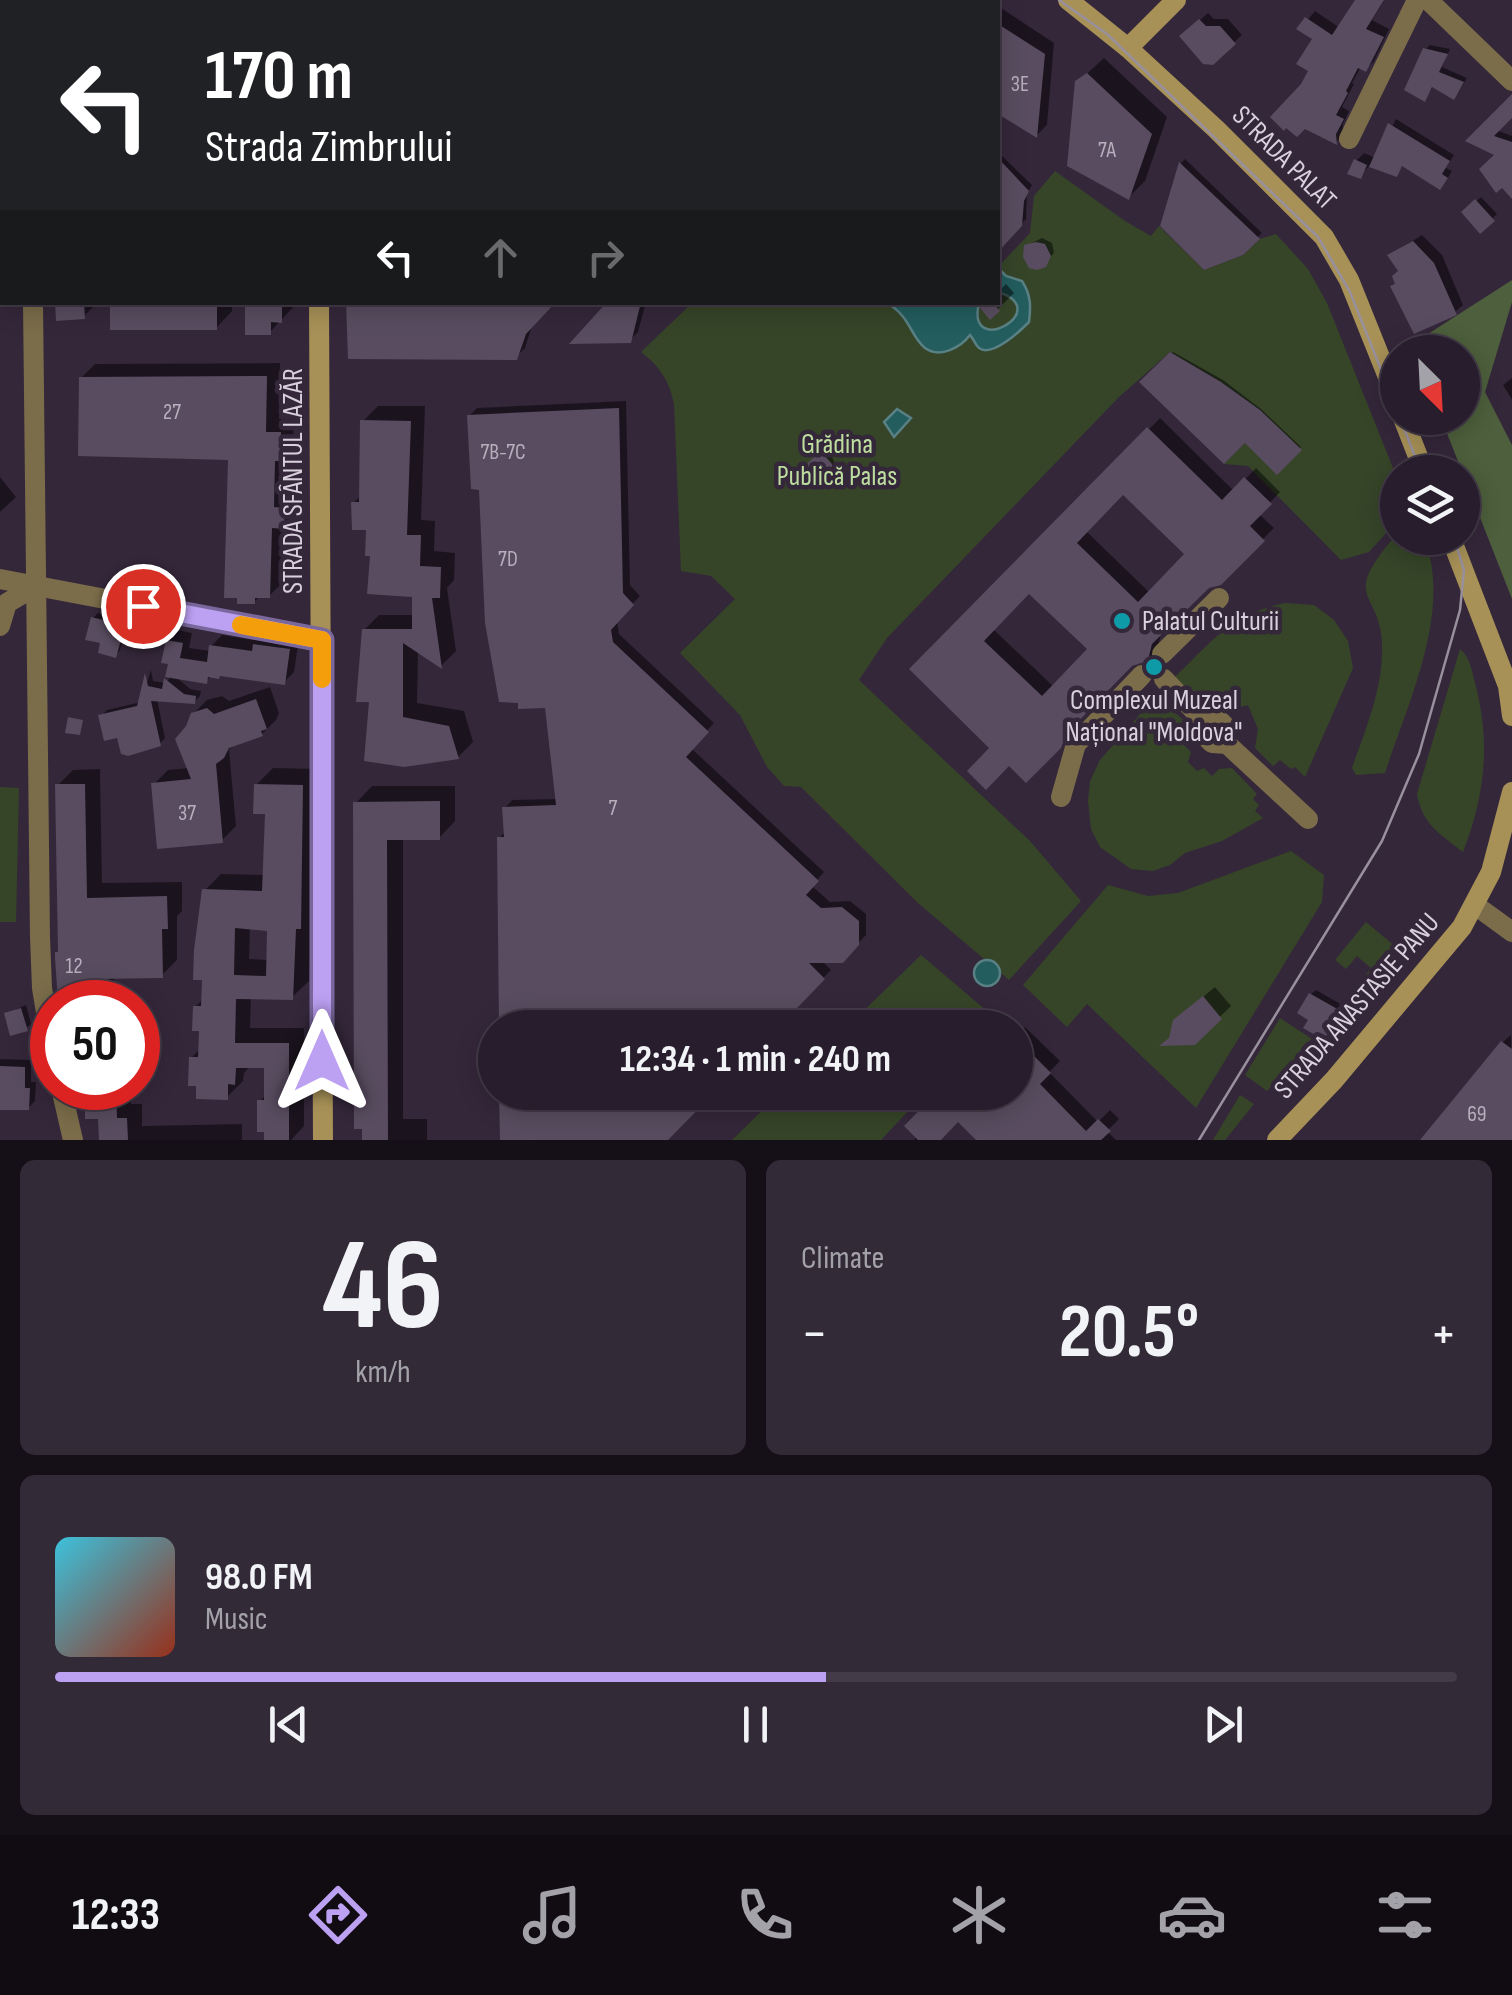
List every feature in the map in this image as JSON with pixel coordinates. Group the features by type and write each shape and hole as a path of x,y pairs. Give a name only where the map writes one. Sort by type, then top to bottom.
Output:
{"main road":[{"name":"STRADA PALAT","path":"1068,0 1128,48 1324,237 1350,280 1380,356"},
{"path":"1128,48 1176,0"},
{"name":"STRADA SFÂNTUL LAZĂR","path":"319,305 323,1140"},
{"path":"1458,555 1502,671 1512,716"},
{"path":"1475,905 1490,872 1512,792"},
{"path":"1490,872 1512,855"},
{"name":"STRADA ANASTASIE PANU","path":"1276,1140 1334,1080 1414,986 1475,905"}],"street":[{"path":"1349,139 1417,0"},
{"path":"1428,0 1512,82"},
{"path":"33,305 42,980"},
{"path":"0,578 322,640"},
{"path":"0,626 7,603 36,586"},
{"path":"1162,654 1220,598"},
{"path":"1061,796 1076,744 1142,676"},
{"path":"1164,679 1198,714 1212,713 1227,728 1227,744 1308,819"},
{"path":"1475,905 1512,932"},
{"path":"66,1110 74,1140"}],"green space":[{"name":"Grădina Publică Palas","path":"1055,171 1151,236 1159,226 1204,270 1243,255 1260,239 1276,234 1308,269 1327,303 1388,455 1380,455 1380,540 1369,552 1341,560 1248,466 1224,464 1245,443 1260,410 1170,352 1119,397 887,638 859,680 1030,841 1081,901 1009,980 919,904 801,787 784,786 767,767 740,715 680,653 735,599 711,576 681,571 674,404 663,375 641,352 690,305 1000,305 1000,265 1030,233 1034,196"},
{"path":"1429,555 1433,595 1430,625 1415,686 1385,773 1356,775 1352,768 1381,669 1381,633 1366,586 1379,557"},
{"path":"1285,603 1314,605 1334,620 1348,641 1353,668 1305,777 1280,760 1273,766 1255,748 1258,729 1248,705 1236,708 1228,701 1222,708 1216,703 1209,710 1174,678 1236,622"},
{"path":"1460,649 1473,674 1484,748 1481,789 1463,852 1428,821 1417,794"},
{"path":"1156,696 1189,725 1182,743 1191,752 1188,762 1197,771 1204,768 1212,776 1219,769 1232,768 1257,794 1253,799 1259,805 1255,811 1263,818 1153,871 1131,869 1100,847 1091,829 1088,801 1090,781 1100,760"},
{"path":"0,787 19,788 16,922 0,922"},
{"path":"1291,851 1324,875 1322,902 1196,1108 1087,1004 1067,1027 1023,985 1108,885 1148,896 1178,893"},
{"path":"1366,922 1403,953 1371,991 1360,982 1371,968 1357,956 1346,969 1335,960"},
{"path":"921,955 986,1010 864,1010"},
{"path":"1280,1018 1312,1039 1267,1091 1245,1075"},
{"path":"1240,1095 1254,1104 1225,1140 1213,1140"},
{"path":"763,1110 909,1110 881,1140 732,1140"}],"shaded area":[{"path":"1000,270 1022,281 1029,296 1029,322 991,349 979,348 970,335 950,350 937,352 925,348 901,314 890,305 979,305 978,320 984,328 994,329 1014,318 1018,309 1013,300 1000,293"},
{"path":"1512,280 1512,302 1485,392 1512,445 1512,599 1480,517 1480,455 1456,455 1448,435 1480,435 1480,335 1426,335"},
{"path":"897,409 911,418 894,437 884,422"},
{"path":"987,960 997,963 997,983 987,986 977,983 974,973 977,963"}],"building":[{"path":"1355,0 1384,0 1366,29 1384,37 1366,72 1358,68 1346,91 1336,115 1344,119 1336,134 1337,145 1305,129 1297,137 1286,128 1284,131 1270,117 1308,71 1296,64 1312,39 1296,29 1305,17 1332,35"},
{"path":"1199,19 1206,26 1220,26 1236,44 1213,65 1203,64 1179,36"},
{"path":"1000,25 1045,54 1037,138 1000,115"},
{"path":"1423,48 1448,54 1439,72 1464,82 1454,100 1432,87 1425,102 1404,90"},
{"path":"1087,73 1152,134 1129,200 1067,166 1075,81"},
{"path":"1512,94 1512,118 1494,136 1512,142 1512,199 1502,188 1496,193 1479,169 1494,155 1465,141"},
{"path":"1388,123 1450,161 1442,174 1448,178 1440,190 1402,166 1397,177 1369,167"},
{"path":"1354,159 1367,165 1361,179 1347,174"},
{"path":"1000,160 1029,191 1022,226 1000,250"},
{"path":"1179,162 1260,239 1243,255 1204,270 1160,226"},
{"path":"1475,199 1495,221 1480,234 1461,212"},
{"path":"1413,241 1434,263 1457,315 1414,334 1390,286 1395,284 1392,276 1398,271 1387,255"},
{"path":"1045,244 1051,256 1046,267 1037,270 1029,268 1023,257 1024,245"},
{"path":"55,305 84,305 85,319 56,321"},
{"path":"110,305 217,305 217,330 110,330"},
{"path":"245,305 282,305 282,323 271,322 271,335 245,335"},
{"path":"346,305 553,305 526,334 517,360 348,359"},
{"path":"604,305 640,305 631,343 569,344"},
{"path":"978,305 995,305 1000,311 990,320"},
{"path":"1170,352 1260,410 1302,450 1277,475 1245,443 1224,464 1139,382"},
{"path":"267,376 266,432 281,432 280,461 275,461 274,507 285,508 284,529 272,528 270,598 255,598 255,604 237,604 237,598 224,598 228,460 78,456 79,377"},
{"path":"619,408 623,593 634,605 611,630 613,642 709,732 686,757 819,881 806,895 821,908 842,907 859,921 859,945 843,963 809,963 825,979 795,1010 499,1010 497,837 504,837 502,807 556,805 545,708 518,709 518,703 499,702 485,623 479,490 471,489 467,415"},
{"path":"360,420 411,421 407,535 421,535 420,566 441,567 440,598 432,598 442,669 403,643 403,717 449,726 459,759 404,767 364,761 369,702 356,702 362,629 412,629 412,597 367,594 370,556 365,556 366,530 352,530 351,502 359,502"},
{"name":"Palatul Culturii","path":"1147,427 1222,500 1244,477 1272,504 1250,526 1265,541 1152,644 1149,656 1158,667 1154,669 1144,662 1132,666 1066,734 1061,748 1026,783 1009,766 986,790 967,771 989,748 909,669","holes":["1123,495 1184,554 1138,602 1077,543","1029,594 1087,649 1042,696 984,641"]},
{"path":"815,456 825,456 832,464 832,473 825,480 815,480 803,468"},
{"path":"91,617 125,625 116,658 98,653 100,643 85,640"},
{"path":"166,640 183,643 180,658 207,662 209,645 252,651 253,644 290,649 285,685 220,676 208,677 207,684 165,677 168,664 161,663"},
{"path":"145,673 148,686 162,689 164,678 184,694 196,696 195,704 151,701 161,746 128,756 121,754 117,738 104,741 98,715 137,706"},
{"path":"256,699 267,729 261,731 263,736 229,748 216,764 223,843 157,849 151,783 191,779 175,739 191,713 207,708 214,714"},
{"path":"68,717 83,720 80,735 65,733"},
{"path":"55,784 85,784 87,898 167,896 168,929 162,929 163,978 57,980"},
{"path":"254,784 303,785 301,929 296,929 293,1000 236,999 235,1043 289,1043 289,1140 264,1140 264,1132 257,1132 257,1100 264,1100 264,1068 236,1068 235,1085 228,1084 228,1100 196,1099 196,1086 188,1086 189,1057 198,1057 199,1031 192,1031 193,1006 201,1006 202,980 193,980 202,889 262,891 265,814 253,814","holes":["235,928 267,931 266,976 234,975"]},
{"path":"440,801 440,840 387,840 388,1140 362,1140 362,1129 354,1129 353,802"},
{"path":"1309,993 1341,1011 1324,1040 1303,1028 1308,1020 1297,1013"},
{"path":"1203,996 1222,1019 1195,1045 1159,1046 1169,1038 1173,1020"},
{"path":"21,1008 28,1031 10,1036 4,1013"},
{"path":"1501,1041 1512,1049 1512,1140 1420,1140"},
{"path":"1033,1055 1051,1073 1040,1084 1086,1131 1098,1119 1111,1131 1101,1140 976,1140 958,1122 941,1140 918,1140 904,1126 920,1110 1033,1110"},
{"path":"0,1066 25,1067 25,1088 30,1088 29,1110 0,1110"},
{"path":"85,1110 117,1110 117,1118 127,1118 128,1140 99,1140 98,1119 85,1119"},
{"path":"499,1110 697,1110 668,1140 500,1140"}],"tram line":[{"path":"1059,0 1107,34 1318,237 1350,292 1380,367"},
{"path":"1407,435 1414,455"},
{"path":"1199,1140 1382,841 1419,754 1460,610 1464,570 1459,555"}],"slow traffic":[{"path":"241,625 322,640 322,679"}],"place":[{"name":"Palatul Culturii","path":"1122,621"},
{"name":"Complexul Muzeal Național \"Moldova\"","path":"1154,667"}],"route":[{"path":"143,606 322,640 322,1061"}]}
